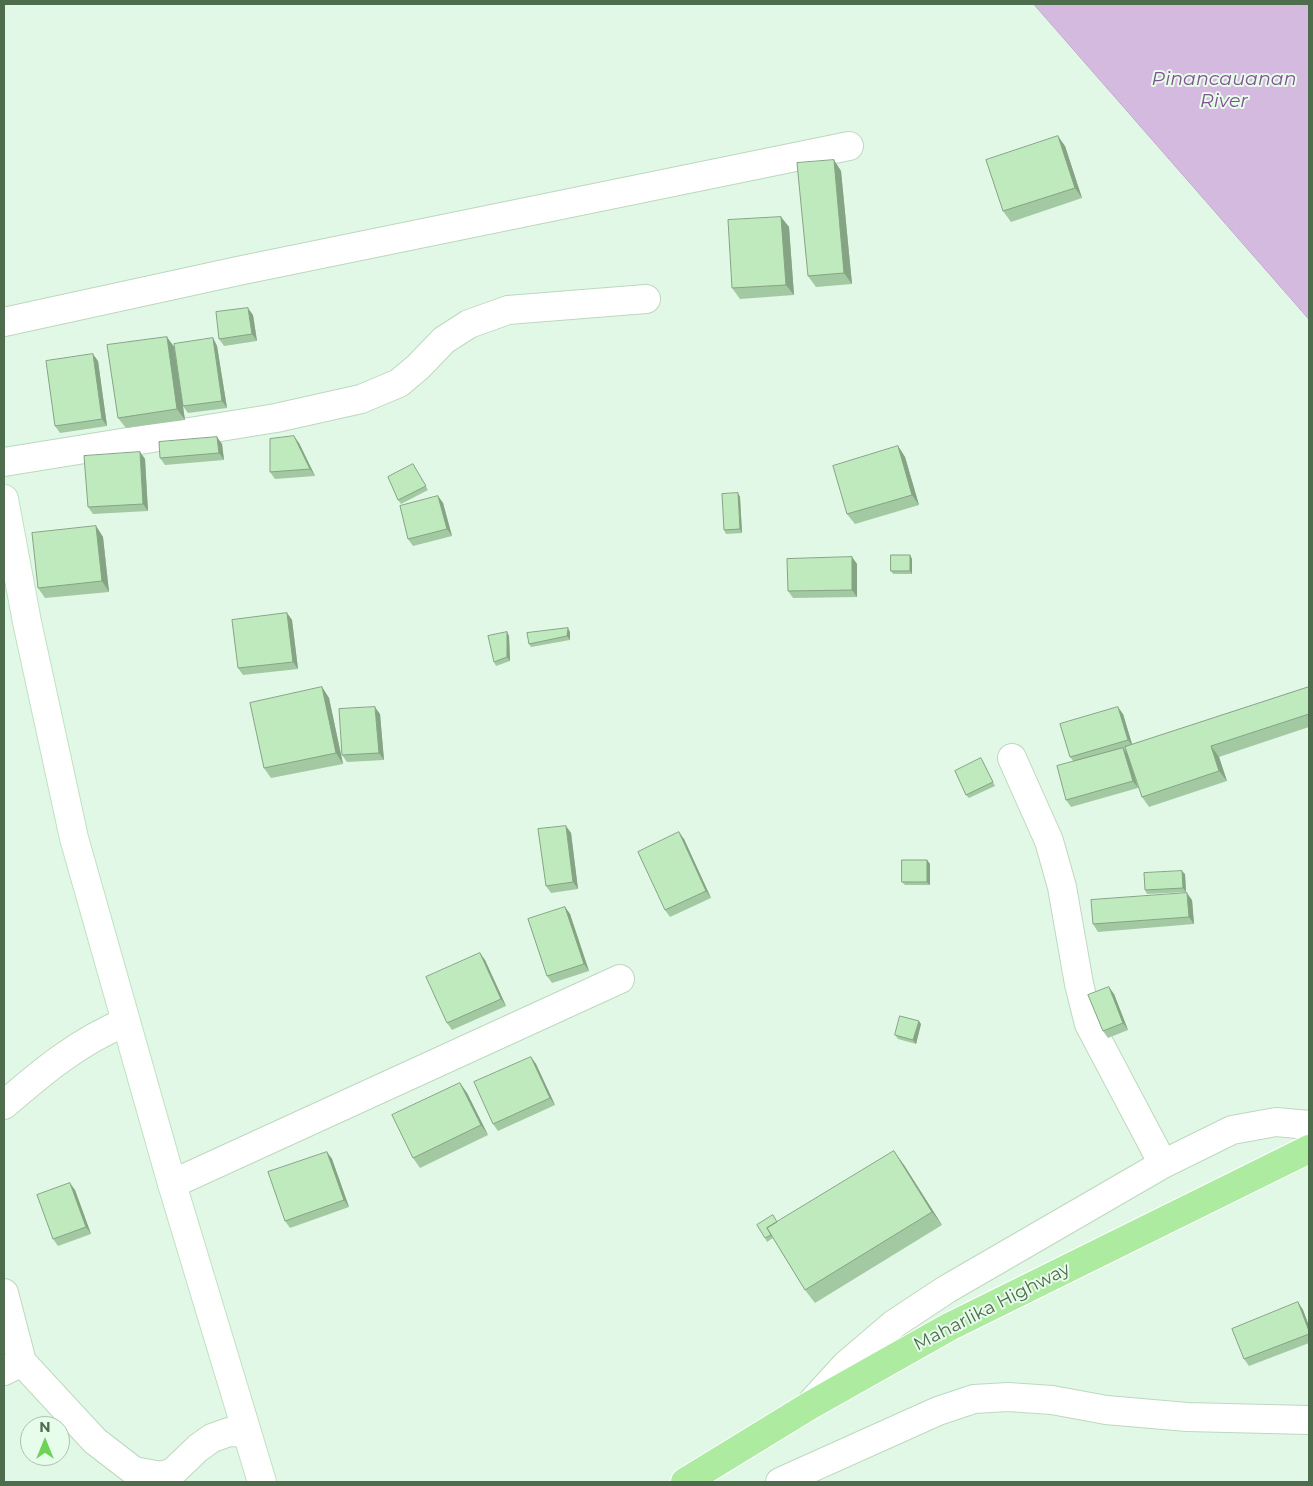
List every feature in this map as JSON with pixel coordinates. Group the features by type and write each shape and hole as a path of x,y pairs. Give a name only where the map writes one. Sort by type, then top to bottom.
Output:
{"highway":[{"name":"Maharlika Highway","path":"685,1482 809,1406 949,1327 1309,1149"}],"street":[{"path":"4,322 238,271 849,146"},
{"path":"4,462 276,418 361,399 399,383 418,367 444,340 469,324 508,310 646,299"},
{"path":"4,499 27,622 74,838 172,1184 262,1482"},
{"path":"1012,758 1048,841 1062,886 1079,984 1089,1024 1163,1164"},
{"path":"172,1184 620,979"},
{"path":"4,1105 47,1068 84,1042 105,1030 126,1022"},
{"path":"809,1406 846,1365 902,1319 947,1289 1163,1164 1232,1130 1276,1122 1309,1125"},
{"path":"4,1293 13,1366 95,1441 134,1471 160,1476 173,1472 198,1448 212,1438 229,1432 247,1433"},
{"path":"780,1482 938,1411 974,1399 1008,1397 1052,1400 1106,1410 1187,1417 1309,1420"}],"water":[{"name":"Pinancauanan River","path":"1034,4 1309,4 1309,319"}],"building":[{"path":"1058,136 1075,188 1003,211 986,160"},
{"path":"834,160 844,273 808,276 797,163"},
{"path":"781,217 786,285 732,288 728,220"},
{"path":"248,308 252,334 219,339 216,312"},
{"path":"167,337 177,409 118,418 107,345"},
{"path":"213,338 222,401 183,406 174,344"},
{"path":"93,354 102,419 55,426 46,361"},
{"path":"294,436 310,469 270,472 270,439"},
{"path":"217,437 219,453 160,458 159,442"},
{"path":"898,446 912,495 847,514 833,466"},
{"path":"140,452 143,504 88,507 84,456"},
{"path":"413,464 426,486 398,500 388,477"},
{"path":"738,493 740,529 724,530 722,494"},
{"path":"438,496 447,529 408,539 400,506"},
{"path":"96,526 102,581 38,588 32,533"},
{"path":"891,555 910,555 910,571 891,571"},
{"path":"852,557 852,590 788,591 787,559"},
{"path":"287,613 293,662 238,668 232,620"},
{"path":"568,628 567,636 529,644 527,633"},
{"path":"507,632 507,657 494,662 488,636"},
{"path":"322,687 336,753 264,768 250,703"},
{"path":"1309,687 1309,714 1211,746 1219,771 1142,797 1125,747"},
{"path":"375,707 379,753 342,755 339,709"},
{"path":"1118,707 1128,740 1070,757 1060,724"},
{"path":"1123,748 1133,781 1066,800 1057,766"},
{"path":"981,758 993,782 966,795 955,771"},
{"path":"566,826 573,882 546,886 538,829"},
{"path":"679,832 706,891 665,910 638,852"},
{"path":"902,860 927,860 927,882 902,882"},
{"path":"1182,871 1183,888 1145,890 1144,873"},
{"path":"1187,893 1189,917 1093,924 1091,900"},
{"path":"565,907 584,964 547,976 528,919"},
{"path":"480,953 501,999 447,1023 426,977"},
{"path":"1109,987 1123,1023 1103,1031 1088,995"},
{"path":"900,1016 919,1021 913,1040 895,1035"},
{"path":"531,1057 550,1098 493,1124 474,1082"},
{"path":"460,1083 481,1125 413,1158 392,1115"},
{"path":"894,1151 932,1212 805,1290 767,1228"},
{"path":"327,1152 344,1200 285,1221 268,1172"},
{"path":"70,1183 86,1227 53,1239 37,1195"},
{"path":"773,1215 777,1222 767,1228 771,1235 765,1238 757,1225"},
{"path":"1298,1302 1309,1334 1244,1359 1232,1329"}]}
